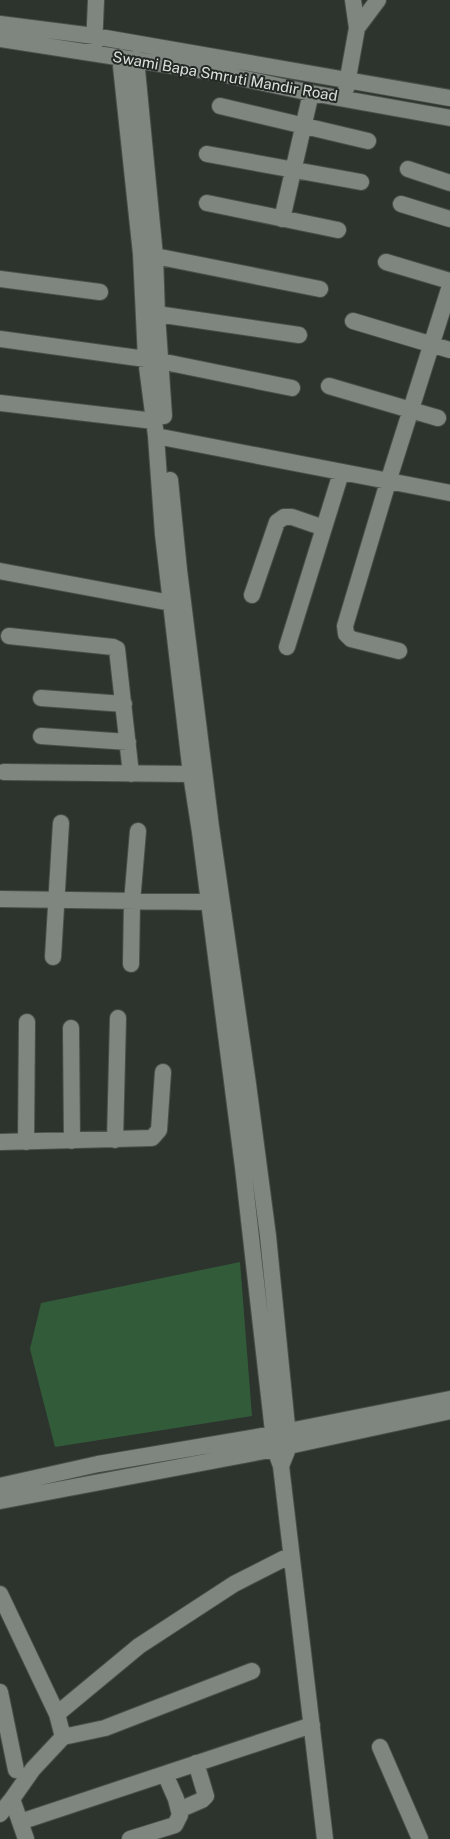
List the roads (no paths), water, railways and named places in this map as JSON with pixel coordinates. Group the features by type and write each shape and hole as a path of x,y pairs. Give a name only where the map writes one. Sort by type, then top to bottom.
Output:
{"street":[{"path":"94,45 96,0"},
{"path":"345,98 357,28 353,0"},
{"path":"357,28 378,0"},
{"path":"0,24 94,45 348,80 450,98"},
{"name":"Swami Bapa Smruti Mandir Road","path":"0,40 94,45 128,58 213,72 311,93 450,118"},
{"path":"128,58 155,256 157,314 153,360"},
{"path":"128,58 141,254 153,360 163,534 177,602 211,828 268,1236 281,1466 325,1839"},
{"path":"282,219 311,93"},
{"path":"220,106 368,141"},
{"path":"207,154 361,182"},
{"path":"408,169 450,183"},
{"path":"206,204 338,230"},
{"path":"401,204 450,219"},
{"path":"155,256 320,289"},
{"path":"386,262 450,280"},
{"path":"0,279 100,292"},
{"path":"399,651 351,639 346,634 345,626 410,410 450,286"},
{"path":"157,314 299,335"},
{"path":"353,321 450,350"},
{"path":"0,339 153,360 292,388"},
{"path":"329,386 438,418"},
{"path":"0,403 158,431 388,482 450,493"},
{"path":"287,647 341,472"},
{"path":"252,595 277,522 284,517 292,517 324,528"},
{"path":"0,572 177,602"},
{"path":"177,602 191,774 281,1440"},
{"path":"9,636 113,647 117,649 131,774"},
{"path":"42,698 124,704"},
{"path":"41,736 128,742"},
{"path":"4,772 191,774"},
{"path":"53,958 61,823"},
{"path":"131,964 132,902 138,831"},
{"path":"0,899 208,902"},
{"path":"115,1140 118,1018"},
{"path":"26,1142 27,1022"},
{"path":"70,1028 72,1141"},
{"path":"0,1142 152,1138 159,1130 163,1072"},
{"path":"349,1426 450,1399"},
{"path":"0,1501 349,1426 450,1411"},
{"path":"0,1486 98,1464 281,1440"},
{"path":"57,1714 139,1646 234,1584 291,1555"},
{"path":"0,1594 57,1714 62,1736"},
{"path":"0,1814 62,1736 105,1728 252,1671"},
{"path":"1,1697 16,1770"},
{"path":"20,1822 312,1725"},
{"path":"380,1747 420,1839"},
{"path":"179,1810 202,1800 206,1796 196,1764"},
{"path":"130,1839 175,1825 180,1816 165,1774"},
{"path":"12,1799 26,1839"}]}
